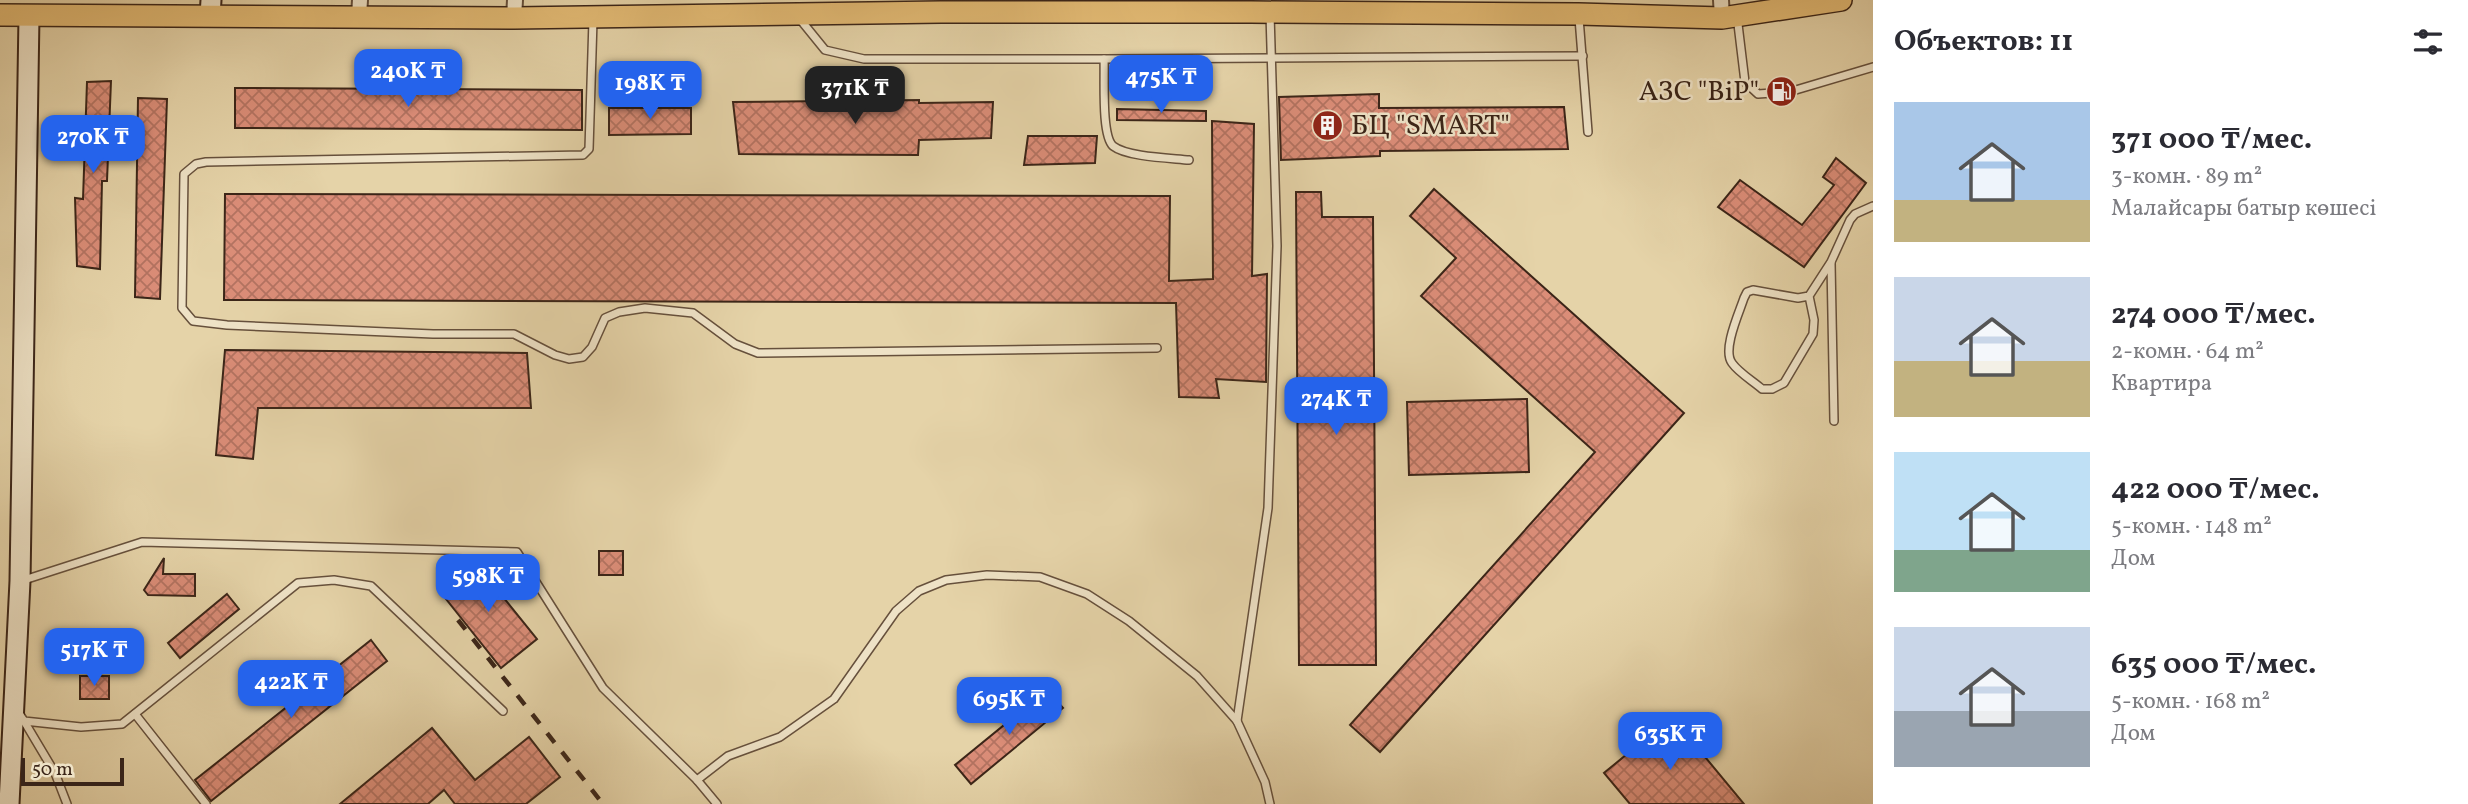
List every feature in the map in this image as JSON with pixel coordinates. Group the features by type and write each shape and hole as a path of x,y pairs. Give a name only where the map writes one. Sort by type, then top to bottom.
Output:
{"main road":[{"path":"0,15 29,16 51,9 359,8 515,9 594,16 653,7 941,6 1410,6 1727,11 1841,0"}],"street":[{"path":"9,804 20,581 29,16"}],"lane":[{"path":"797,7 825,50 864,59 1583,56"},
{"path":"1237,721 1268,508 1277,246 1271,58 1258,8"},
{"path":"1568,9 1583,56 1588,132"},
{"path":"1727,11 1745,82 1758,94 1789,92 1873,67"},
{"path":"594,16 589,149 583,155 196,164 184,174 182,308 193,321 227,326 433,334 514,334 555,355 569,359 583,357 592,347 605,318 619,312 645,308 693,313 735,344 758,353 1157,348"},
{"path":"1104,59 1106,132 1112,145 1126,152 1189,160"},
{"path":"1810,296 1798,298 1753,289 1747,292 1728,355 1732,363 1762,389 1772,389 1784,383 1813,334 1810,296 1831,262 1850,219 1873,206"},
{"path":"1831,262 1834,421"},
{"path":"20,581 142,542 517,552 603,688 697,780 717,804"},
{"path":"697,780 728,756 780,737 834,699 896,611 919,591 946,580 987,575 1040,577 1087,594 1129,621 1198,676 1237,721 1265,782 1270,804"},
{"path":"13,712 81,727 122,724 298,583 334,580 371,586 503,711"},
{"path":"13,712 55,773 67,804"},
{"path":"135,714 206,804"}],"building":[{"path":"111,81 107,181 102,181 100,269 77,266 75,198 83,199 87,82"},
{"path":"235,88 582,90 582,130 235,128"},
{"path":"1379,94 1379,108 1564,107 1568,149 1380,151 1380,156 1281,160 1279,97"},
{"path":"138,98 167,99 160,299 135,297"},
{"path":"919,100 919,103 993,102 991,138 919,140 918,155 739,154 733,102"},
{"path":"609,108 691,108 691,134 609,135"},
{"path":"1117,109 1206,111 1206,121 1117,120"},
{"path":"1212,121 1254,124 1252,276 1267,274 1266,382 1216,379 1219,398 1179,397 1176,303 224,300 225,194 1170,196 1169,281 1213,279"},
{"path":"1028,136 1097,136 1095,163 1024,165"},
{"path":"1836,158 1866,183 1804,267 1718,207 1740,180 1802,225 1834,185 1823,177"},
{"path":"1434,189 1684,413 1380,752 1350,725 1595,452 1421,296 1456,258 1410,216"},
{"path":"1296,192 1321,192 1322,217 1373,217 1376,665 1299,665"},
{"path":"225,350 527,353 531,408 258,408 253,459 216,455"},
{"path":"1527,399 1529,472 1409,475 1407,402"},
{"path":"599,551 623,551 623,575 599,575"},
{"path":"164,558 163,574 195,574 195,596 148,595 144,590"},
{"path":"474,561 537,639 501,668 438,589"},
{"path":"227,594 239,609 180,658 168,643"},
{"path":"371,640 387,661 211,801 195,780"},
{"path":"80,676 109,676 109,699 80,699"},
{"path":"1047,690 1063,708 971,784 955,765"},
{"path":"1672,717 1744,804 1630,804 1604,773"},
{"path":"432,728 475,780 529,737 560,777 526,804 455,804 444,790 428,804 340,804"}],"railway":[{"path":"458,620 603,804"}],"place":[{"name":"АЗС \"BiP\"","path":"1782,92"},
{"name":"БЦ \"SMART\"","path":"1328,126"}]}
